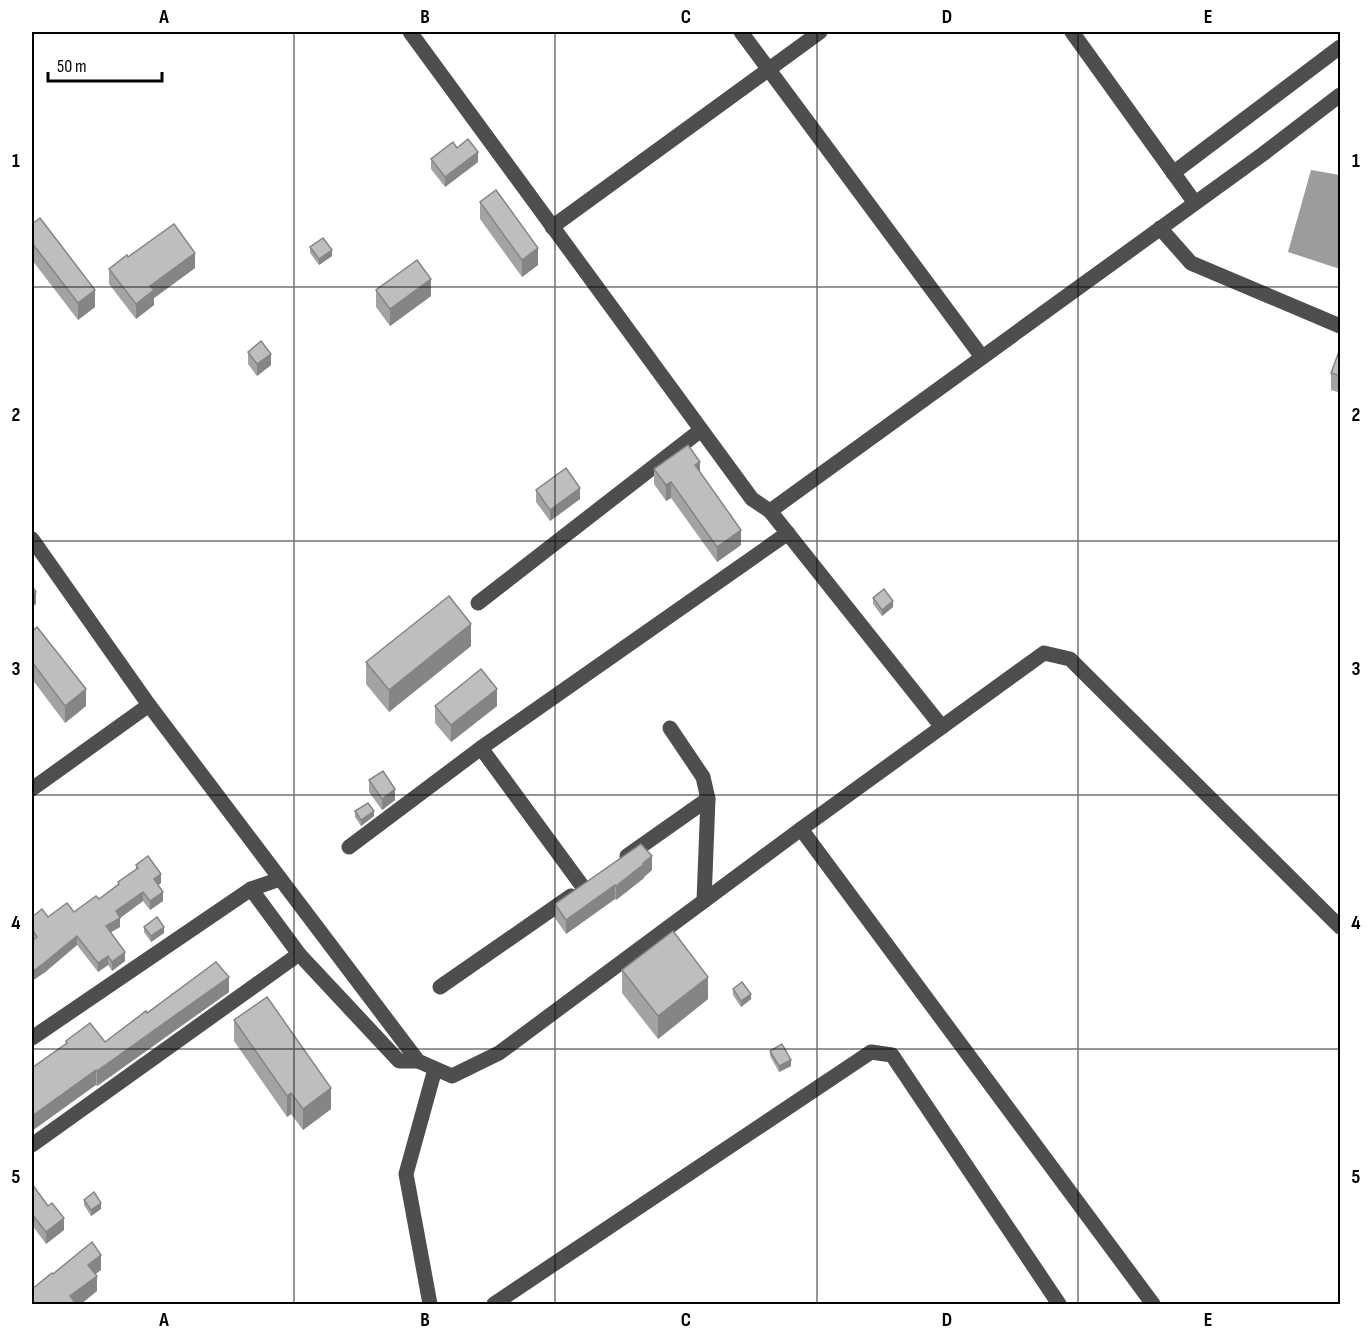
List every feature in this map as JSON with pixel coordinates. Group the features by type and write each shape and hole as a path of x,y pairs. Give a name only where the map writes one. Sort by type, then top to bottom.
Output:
{"lane":[{"path":"410,32 752,499 770,511 942,727"},
{"path":"741,32 982,357"},
{"path":"552,227 820,32"},
{"path":"1072,32 1195,203"},
{"path":"1173,173 1341,47"},
{"path":"770,511 1341,95"},
{"path":"1160,228 1191,264 1341,326"},
{"path":"477,603 701,430"},
{"path":"349,847 481,748 788,533"},
{"path":"32,539 149,705 418,1061"},
{"path":"251,889 299,954 399,1061 418,1061 452,1076 499,1053 801,829 1044,653 1070,659 1341,927"},
{"path":"32,789 149,705"},
{"path":"670,728 703,777 708,799 704,902"},
{"path":"440,987 588,884 481,748"},
{"path":"612,867 708,799"},
{"path":"801,829 1153,1305"},
{"path":"32,1038 251,889 280,879"},
{"path":"32,1145 299,954"},
{"path":"494,1305 871,1052 892,1055 1059,1305"},
{"path":"430,1305 406,1174 435,1069"}],"shaded area":[{"path":"1311,170 1340,175 1340,269 1288,252"}],"building":[{"path":"468,139 478,152 445,177 431,159 453,142 457,148"},
{"path":"496,190 538,248 522,260 480,202"},
{"path":"40,218 95,290 78,303 32,243 32,224"},
{"path":"174,224 195,253 150,286 154,290 136,304 109,269"},
{"path":"323,238 332,250 319,259 310,247"},
{"path":"417,260 431,279 390,309 376,290"},
{"path":"261,341 271,354 257,364 248,352"},
{"path":"1341,346 1341,376 1331,373"},
{"path":"688,445 700,462 695,465 741,530 717,547 671,482 666,485 654,469"},
{"path":"566,468 580,488 550,510 536,490"},
{"path":"884,589 893,601 882,610 873,598"},
{"path":"449,596 471,624 389,690 366,662"},
{"path":"37,627 86,689 65,706 32,662 32,631"},
{"path":"481,669 497,689 451,725 435,706"},
{"path":"383,771 395,789 382,799 369,780"},
{"path":"368,803 374,811 361,820 355,811"},
{"path":"641,844 652,856 616,886 566,920 555,904"},
{"path":"148,856 161,874 154,879 163,892 150,901 143,892 116,911 120,918 106,926 125,952 112,962 108,956 98,963 77,936 32,972 32,941 37,937 32,929 32,917 42,909 48,917 67,903 74,912 96,896 99,899 138,868 136,865"},
{"path":"157,917 164,927 151,936 144,927"},
{"path":"673,931 708,977 658,1016 622,970"},
{"path":"216,962 229,977 32,1116 32,1068 90,1023 105,1042"},
{"path":"742,982 751,994 741,1001 733,989"},
{"path":"267,997 331,1088 303,1109 291,1093 287,1096 234,1020"},
{"path":"782,1044 791,1060 779,1066 770,1051"},
{"path":"32,1184 48,1206 52,1203 64,1218 46,1232 32,1214"},
{"path":"94,1192 101,1203 91,1210 84,1200"},
{"path":"92,1242 101,1255 88,1265 97,1276 70,1296 77,1305 32,1305 32,1289"}]}
